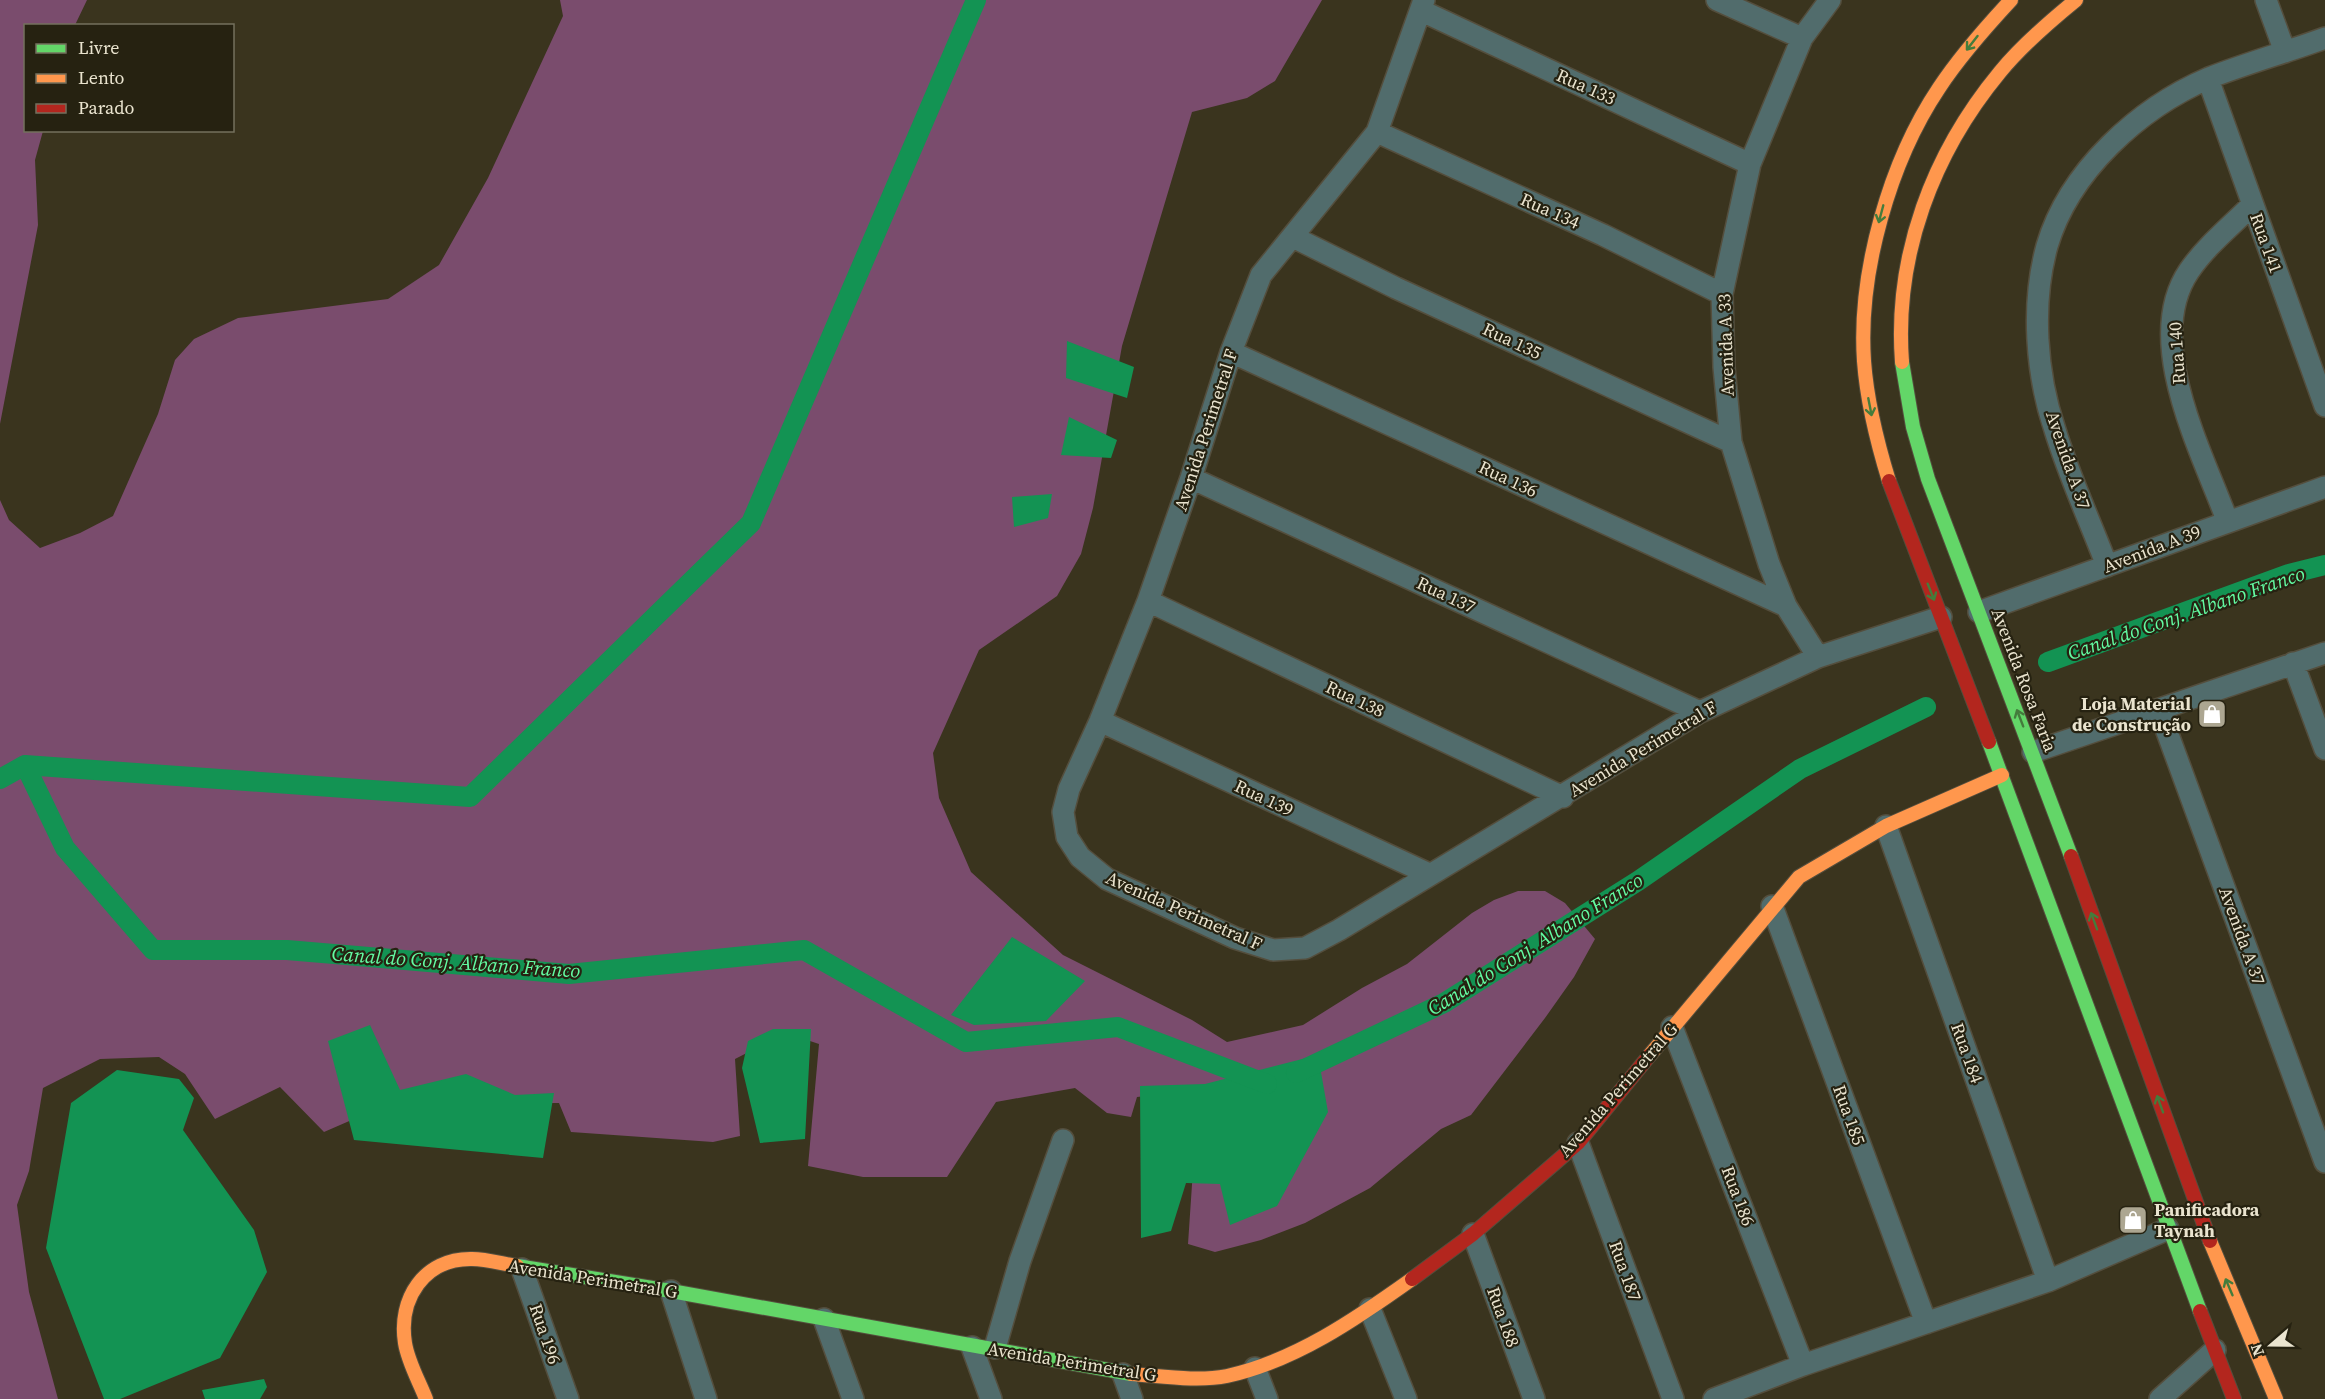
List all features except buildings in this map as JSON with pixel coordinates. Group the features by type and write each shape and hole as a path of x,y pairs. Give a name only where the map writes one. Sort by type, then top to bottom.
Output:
{"street":[{"path":"1717,0 1802,38"},
{"name":"Avenida A 33","path":"1818,657 1786,606 1754,520 1731,442 1724,367 1722,294 1750,164 1802,38 1830,0"},
{"path":"2011,0 1982,29 1946,75 1915,126 1897,164 1880,216 1866,296 1863,358 1869,405 1885,472 1898,510 2002,775 2168,1228 2234,1399"},
{"name":"Avenida Rosa Faria","path":"2076,0 2031,35 2004,63 1959,124 1929,189 1913,237 1902,314 1901,349 1904,392 1917,444 1925,500 1978,612 2033,752 2220,1266 2276,1399"},
{"path":"2266,0 2285,52"},
{"name":"Avenida Perimetral F","path":"1423,5 1377,132 1261,275 1231,352 1191,478 1148,601 1100,721 1069,789 1064,812 1067,837 1080,857 1107,879 1235,938 1273,950 1305,948 1563,797 1700,712 1818,657 1941,617"},
{"name":"Rua 133","path":"1423,5 1750,164"},
{"name":"Avenida A 37","path":"2107,566 2054,429 2041,367 2038,327 2047,246 2061,213 2102,153 2125,129 2163,103 2208,79 2325,39"},
{"name":"Rua 141","path":"2208,79 2325,406"},
{"name":"Rua 134","path":"1377,132 1604,235 1722,294"},
{"name":"Rua 140","path":"2227,520 2176,383 2171,329 2177,295 2188,272 2252,205"},
{"name":"Rua 135","path":"1293,237 1396,288 1731,442"},
{"name":"Rua 136","path":"1231,352 1786,606"},
{"name":"Rua 137","path":"1191,478 1700,712"},
{"name":"Avenida A 39","path":"1978,612 2227,520 2325,487"},
{"path":"1898,510 1925,500"},
{"name":"Rua 138","path":"1148,601 1563,797"},
{"path":"2033,752 2325,653"},
{"path":"2293,663 2325,749"},
{"name":"Avenida A 37","path":"2159,710 2325,1162"},
{"name":"Rua 139","path":"1100,721 1429,874"},
{"name":"Avenida Perimetral G","path":"426,1399 405,1343 405,1310 414,1283 427,1271 448,1263 471,1259 522,1269 671,1291 972,1347 995,1348 1123,1374 1175,1377 1225,1376 1285,1358 1370,1309 1473,1234 1578,1143 1772,906 1799,877 1886,826 2002,775"},
{"name":"Rua 184","path":"1886,826 2048,1281"},
{"name":"Rua 185","path":"1772,906 1926,1323"},
{"name":"Rua 186","path":"1672,1027 1803,1365"},
{"path":"2136,1139 2169,1127"},
{"path":"995,1348 1020,1261 1063,1140"},
{"name":"Rua 187","path":"1578,1143 1673,1399"},
{"path":"1714,1399 1803,1365 2048,1281 2168,1228"},
{"name":"Rua 188","path":"1473,1234 1534,1399"},
{"name":"Rua 196","path":"522,1269 568,1399"},
{"path":"671,1291 706,1399"},
{"path":"1370,1309 1406,1399"},
{"path":"824,1319 853,1399"},
{"path":"972,1347 991,1399"},
{"path":"2160,1399 2214,1350"},
{"path":"1255,1368 1267,1399"},
{"path":"1123,1374 1132,1399"}],"shaded area":[{"path":"0,0 87,0 75,24 24,24 24,132 43,132 35,160 38,225 0,424"},
{"path":"560,0 1322,0 1275,81 1247,98 1192,112 1122,346 1093,508 1081,554 1057,596 979,650 933,753 939,798 971,872 1063,955 1192,1020 1227,1042 1303,1025 1362,988 1407,964 1472,913 1494,900 1518,891 1545,891 1565,903 1595,939 1574,977 1471,1115 1441,1129 1370,1188 1305,1223 1261,1240 1215,1252 1188,1244 1196,1125 1173,1093 1137,1097 1131,1117 1107,1113 1075,1088 996,1102 947,1177 863,1177 808,1166 819,1044 786,1033 735,1059 740,1136 713,1142 571,1132 559,1103 393,1102 324,1132 280,1087 215,1119 185,1074 159,1057 100,1059 43,1088 29,1171 17,1205 29,1292 58,1399 0,1399 0,500 9,520 40,548 80,533 113,516 158,414 175,360 194,339 238,318 388,299 439,265 488,178 563,16"},
{"path":"1067,341 1134,367 1127,398 1066,378"},
{"path":"1069,417 1117,440 1111,458 1061,455"},
{"path":"1052,494 1048,518 1014,527 1012,497"},
{"path":"1012,937 1085,981 1046,1021 974,1025 951,1015"},
{"path":"370,1025 400,1090 466,1074 515,1095 554,1093 543,1158 354,1140 328,1041"},
{"path":"773,1029 811,1029 805,1139 760,1143 742,1068 748,1041"},
{"path":"1318,1055 1328,1112 1277,1206 1230,1225 1220,1184 1186,1183 1171,1231 1141,1238 1140,1086 1205,1084"},
{"path":"117,1070 179,1079 194,1098 183,1130 254,1230 267,1272 220,1358 120,1399 104,1399 46,1248 71,1103"},
{"path":"264,1379 267,1387 260,1399 205,1399 202,1390"}],"waterway":[{"path":"0,779 25,765 470,797 751,523 976,0"},
{"name":"Canal do Conj. Albano Franco","path":"2048,662 2289,574 2325,565"},
{"name":"Canal do Conj. Albano Franco","path":"1296,1073 1444,1003 1638,881 1800,769 1926,707"},
{"name":"Canal do Conj. Albano Franco","path":"25,765 65,848 153,950 287,950 569,974 804,950 966,1042 1118,1027 1267,1084"}],"traffic: fast":[{"path":"1902,362 1913,427 1928,479 2071,856"},
{"path":"1989,742 2200,1311"},
{"path":"517,1266 671,1291 1131,1374"}],"traffic: slow":[{"path":"1889,481 1873,422 1864,361 1863,327 1866,291 1881,218 1892,183 1921,117 1955,65 2011,0"},
{"path":"1902,362 1901,322 1905,283 1912,245 1937,171 1955,136 1976,103 2000,72 2017,52 2076,0"},
{"path":"1649,1056 1799,877 1886,826 2002,775"},
{"path":"2210,1241 2276,1399"},
{"path":"426,1399 405,1343 406,1311 410,1297 418,1284 440,1266 455,1261 478,1259 517,1266"},
{"path":"1131,1374 1215,1378 1252,1369 1277,1360 1324,1337 1412,1279"}],"traffic: jam":[{"path":"1889,481 1989,742"},
{"path":"2071,856 2210,1241"},
{"path":"1412,1279 1473,1234 1578,1143 1649,1056"},
{"path":"2200,1311 2234,1399"}],"place":[{"name":"Loja Material de Construção","path":"2212,714"},
{"name":"Panificadora Taynah","path":"2133,1220"}]}
